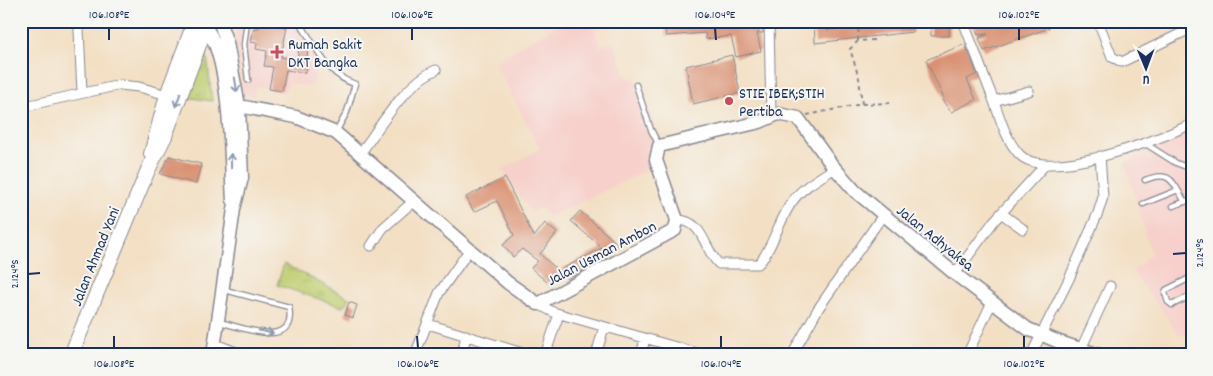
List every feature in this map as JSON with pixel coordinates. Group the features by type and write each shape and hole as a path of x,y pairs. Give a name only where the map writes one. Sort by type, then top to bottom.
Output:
{"main road":[{"name":"Jalan Ahmad Yani","path":"148,170 154,138 167,95 206,22"},
{"name":"Jalan Ahmad Yani","path":"71,355 148,170 165,136 206,22"}],"street":[{"path":"770,21 775,115"},
{"path":"963,21 1003,125 1016,151 1027,160 1046,164 1100,156 1146,144 1192,124"},
{"path":"1098,21 1112,57 1122,62 1192,28"},
{"path":"206,22 239,65 242,178 234,210 214,349 244,355"},
{"path":"206,22 215,45 227,106 234,210"},
{"path":"79,30 82,92"},
{"path":"360,154 410,90 426,74 436,70"},
{"path":"21,106 109,86 130,85 167,95"},
{"path":"994,101 1030,91"},
{"name":"Jalan Usman Ambon","path":"239,106 296,117 336,133 508,283 538,304 559,314 704,355"},
{"path":"659,146 760,122 775,115 798,118"},
{"name":"Jalan Adhyaksa","path":"798,118 835,168 855,191 955,274 1040,335 1099,355"},
{"name":"Jalan Usman Ambon","path":"538,304 675,230 677,220 656,160 659,146"},
{"path":"1031,355 1069,279 1098,213 1103,197 1100,156"},
{"path":"955,274 1001,213 1046,164"},
{"path":"677,220 689,222 698,228 710,253 719,264 758,264 766,255 777,228 792,200 807,186 835,168"},
{"path":"371,246 384,228 415,200"},
{"path":"1001,213 1023,229"},
{"path":"792,355 818,309 883,215"},
{"path":"415,355 444,285 470,249"},
{"path":"1081,349 1110,286"},
{"path":"967,355 992,302"},
{"path":"546,355 559,314"},
{"path":"428,324 529,355"},
{"path":"596,355 604,327"},
{"path":"462,355 466,336"},
{"path":"641,355 645,339"}],"lane":[{"path":"247,21 239,65 248,80"},
{"path":"298,21 330,70 344,80 355,84 347,112 336,133"},
{"path":"636,85 651,130 659,146"},
{"path":"1146,144 1183,167 1192,168"},
{"path":"1183,167 1192,163"},
{"path":"1145,180 1165,175 1178,190 1185,202"},
{"path":"1143,204 1178,190"},
{"path":"1173,206 1192,199"},
{"path":"1192,277 1166,290 1165,293 1168,302 1172,305 1192,295"},
{"path":"218,322 276,334 285,330 291,318 289,307 223,289"}],"path":[{"path":"858,41 859,21"},
{"path":"862,104 859,78 850,49 858,41 874,40"},
{"path":"798,118 862,104 892,103"}],"shaded area":[{"name":"Rumah Sakit DKT Bangka","path":"234,21 312,21 309,34 318,60 311,87 290,83 285,93 256,86 254,96 242,93"},
{"path":"564,21 591,21 601,47 613,42 627,78 635,78 660,139 657,150 647,145 654,167 548,217 541,208 531,212 502,170 540,149 494,62"},
{"path":"1192,132 1192,332 1180,336 1133,272 1151,254 1125,163"}],"green space":[{"path":"206,47 212,101 185,97"},
{"path":"284,264 349,298 343,307 277,285"}],"building":[{"path":"664,21 763,21 763,33 757,33 761,51 736,57 731,36 706,39 705,33 666,36"},
{"path":"814,21 826,21 827,30 859,28 860,21 913,21 913,32 815,43"},
{"path":"931,21 949,21 949,36 931,36"},
{"path":"973,21 1047,21 1049,28 984,51 979,38 988,34 978,35"},
{"path":"260,24 287,27 281,57 297,60 300,41 308,44 306,73 286,70 282,91 269,89 273,67 264,66 267,51 256,49 257,43 251,42 254,28 259,28"},
{"path":"965,44 977,74 967,79 976,100 951,112 942,100 944,99 926,60"},
{"path":"732,55 740,93 693,104 686,66"},
{"path":"169,156 201,164 196,184 160,174"},
{"path":"505,178 534,237 545,223 557,233 540,254 560,272 549,284 531,268 538,261 522,249 513,257 503,245 514,235 497,201 474,212 466,197"},
{"path":"580,211 618,244 606,258 567,279 562,269 602,248 571,221"},
{"path":"349,302 357,305 353,318 345,315"}],"place":[{"name":"Rumah Sakit DKT Bangka","path":"277,52"},
{"name":"STIE IBEK;STIH Pertiba","path":"729,101"}]}
